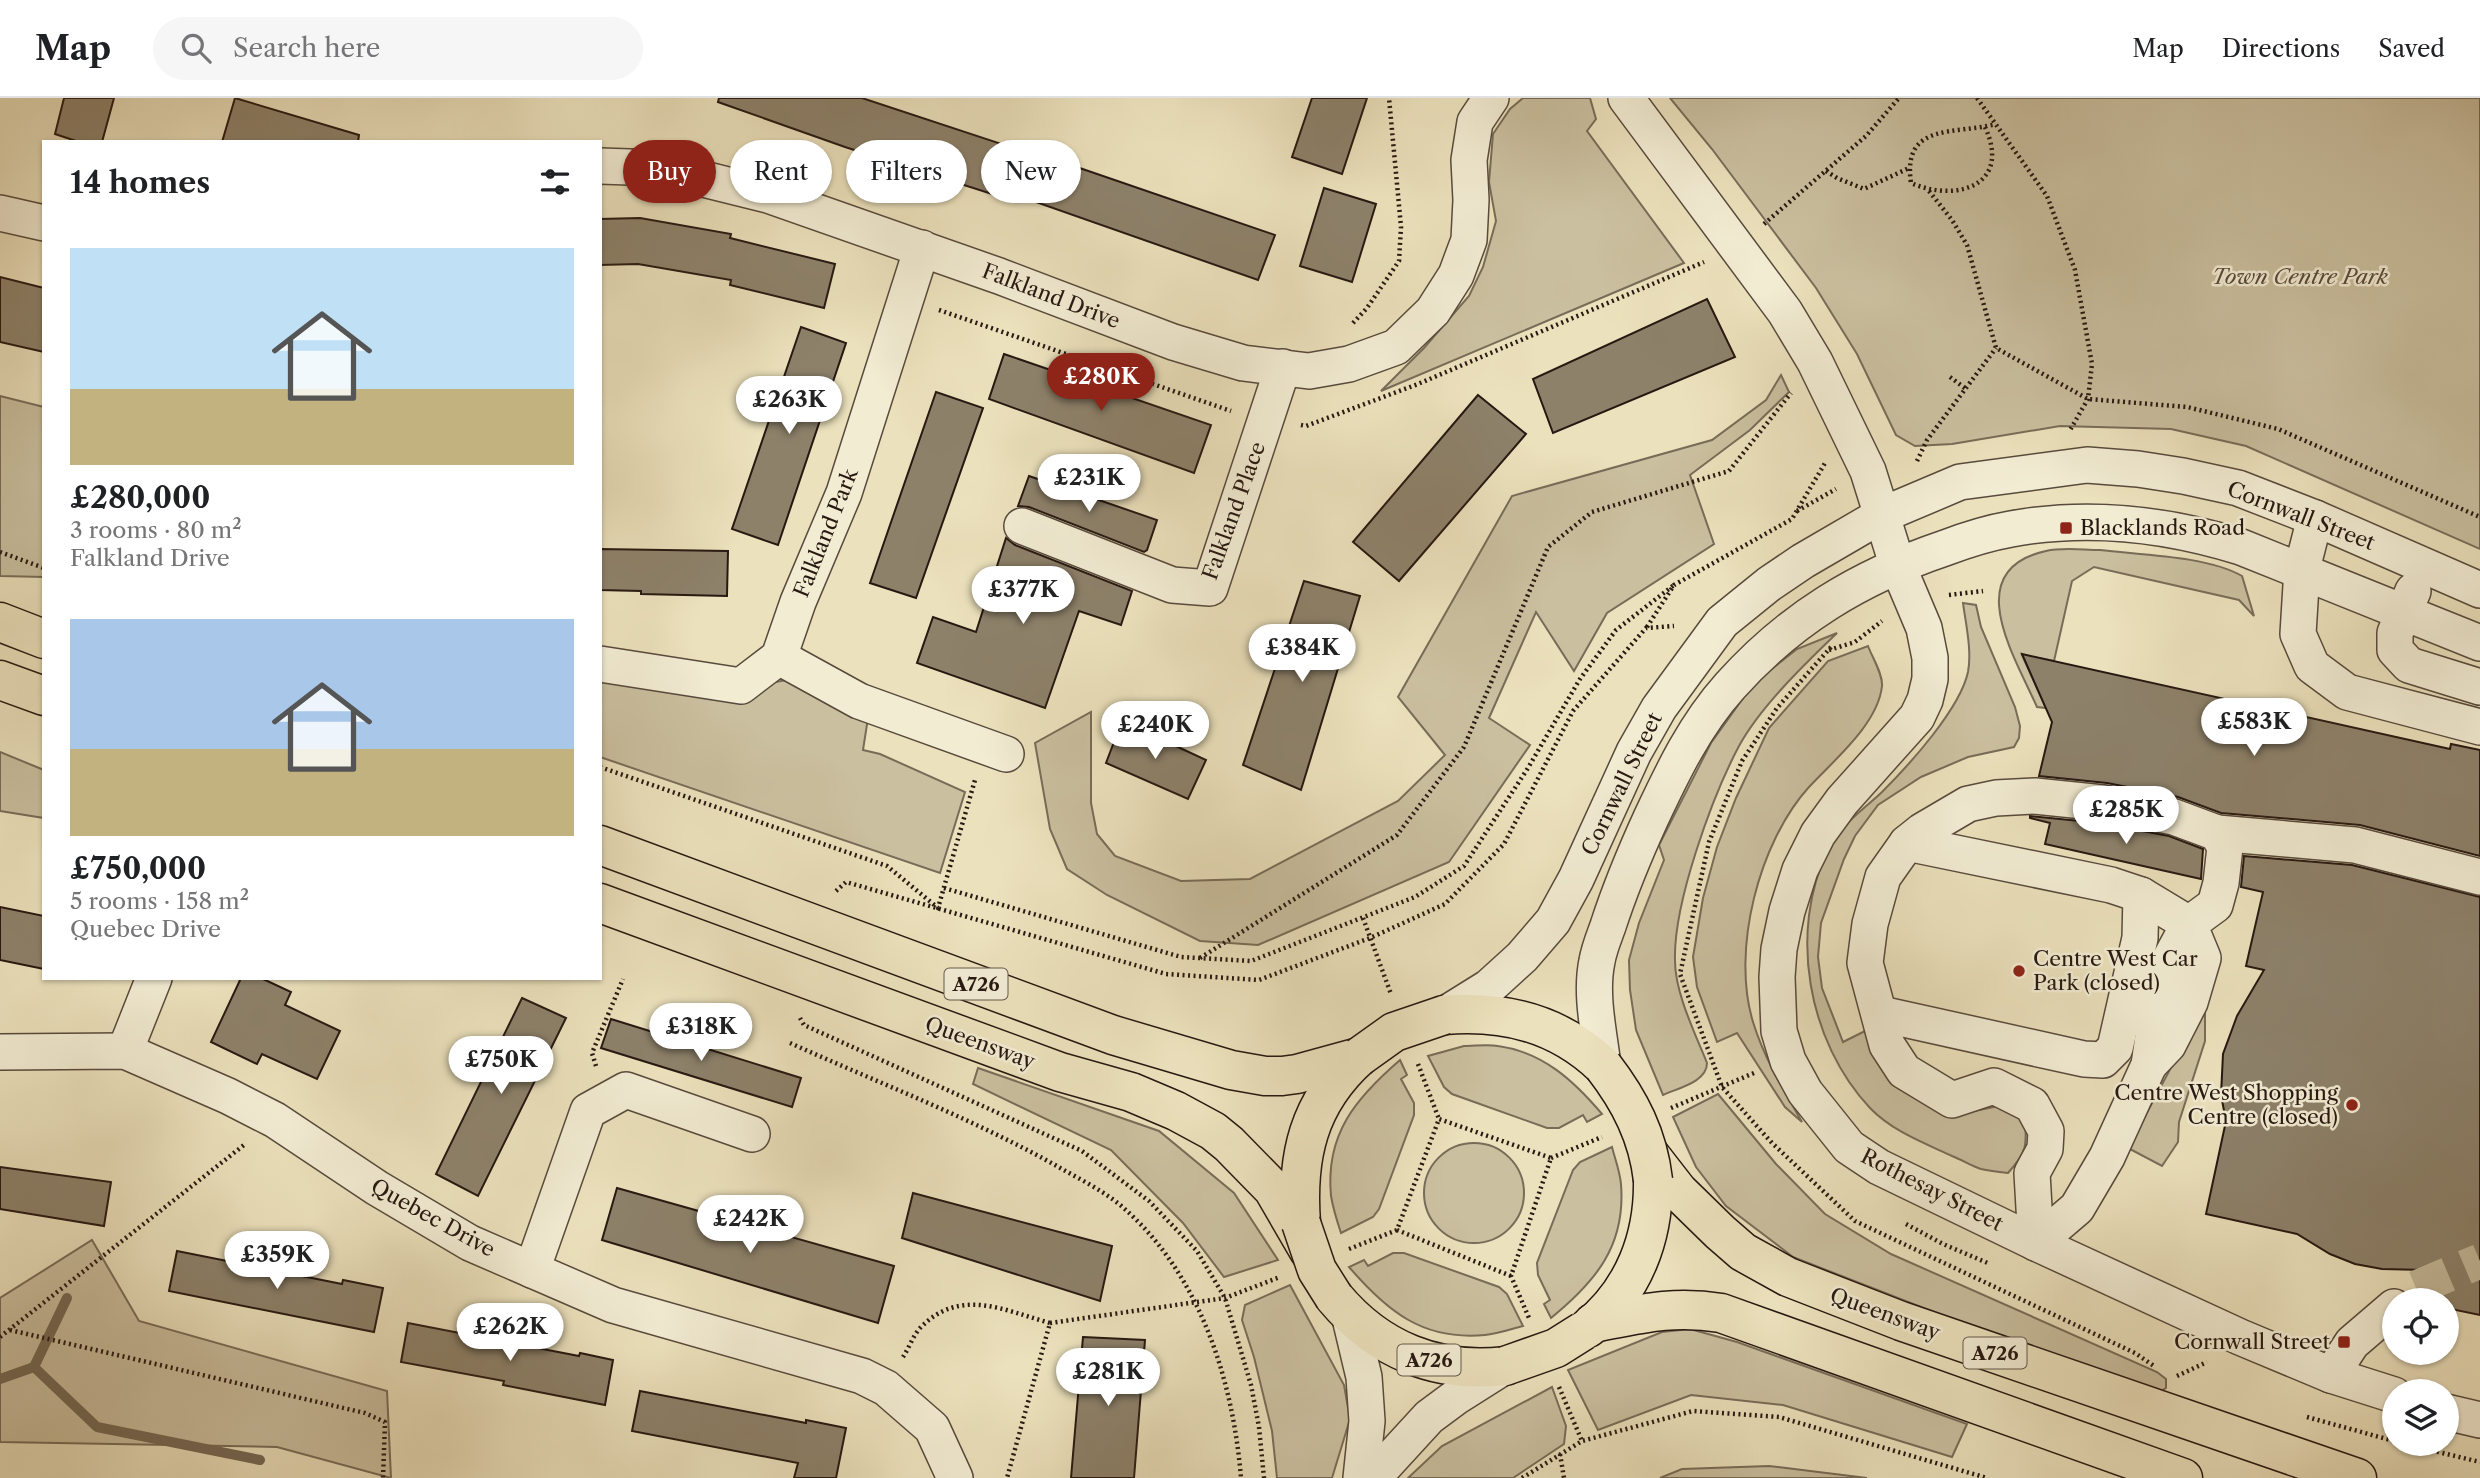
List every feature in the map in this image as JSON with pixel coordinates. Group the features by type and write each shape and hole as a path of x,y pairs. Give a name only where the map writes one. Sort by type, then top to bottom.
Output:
{"highway":[{"path":"0,622 42,638"},
{"path":"0,680 42,695"},
{"name":"A726","path":"602,846 1113,1035 1231,1070 1282,1076 1359,1057"},
{"name":"Queensway","path":"602,904 1048,1068 1131,1092 1175,1111 1213,1131 1229,1144 1273,1189 1301,1232"},
{"name":"A726","path":"1473,1013 1519,1018 1560,1034 1587,1051 1603,1066 1631,1107 1645,1136 1656,1170 1652,1216 1641,1257 1629,1281 1588,1327 1556,1348 1505,1366 1461,1367 1418,1357 1378,1338 1341,1306 1317,1270 1301,1232 1299,1174 1307,1138 1318,1108 1331,1088 1346,1068 1394,1032 1444,1015 1473,1013"},
{"name":"Queensway","path":"1656,1170 1735,1245 1788,1277 1901,1321 2357,1478"},
{"name":"A726","path":"1588,1327 1659,1310 1680,1308 1721,1313 2183,1478"}],"street":[{"name":"Falkland Drive","path":"602,166 659,168 768,195 922,248 1173,342 1243,363 1309,371 1349,364 1396,347 1433,311 1456,275 1469,240 1469,160 1475,122 1491,98"},
{"path":"1626,98 1786,312 1815,362 1868,471 1882,515"},
{"path":"0,213 42,223"},
{"name":"Falkland Park","path":"779,657 798,602 844,493 922,248"},
{"name":"Falkland Place","path":"1022,526 1172,585 1210,588 1283,368"},
{"name":"Cornwall Street","path":"1444,1015 1489,987 1521,957 1553,920 1576,879 1634,752 1659,708 1722,622 1803,561 1882,515 1960,482 2087,465 2183,476 2238,488 2315,518 2480,590"},
{"name":"Rothesay Street","path":"1882,515 1897,564 1924,628 1930,658 1930,678 1925,700 1917,717 1842,801 1818,834 1800,870 1787,911 1779,949 1776,1006 1779,1031 1788,1060 1805,1092 1849,1147 1879,1167 2240,1337 2331,1375 2382,1391"},
{"path":"2315,518 2302,569 2298,634 2312,666 2347,692 2480,727"},
{"name":"Cornwall Street","path":"1603,1066 1595,995 1596,961 1620,891 1679,759 1702,721 1756,658 1794,625 1829,601 1897,564 1975,537 2011,529 2054,524 2154,526 2202,535 2302,569 2480,643"},
{"path":"2424,565 2395,633 2395,650 2409,665 2480,687"},
{"path":"602,664 741,687 779,657 859,701 996,750"},
{"path":"2036,1243 2032,1173 2045,1149 2046,1131 2032,1105 1994,1086 1952,1100 1904,1071 1888,1045 1866,963 1870,924 1883,877 1908,843 1922,831 1968,804 1996,798 2035,796 2174,817 2217,832 2356,845 2480,877"},
{"path":"2036,1243 2077,1208 2107,1157 2149,1065 2160,986 2170,959 2189,924 2214,905 2220,888 2225,847 2217,832"},
{"path":"1908,843 2112,885 2141,895 2189,924"},
{"path":"1881,1014 2084,1059 2103,1060 2115,1048 2127,998 2140,938 2141,895"},
{"path":"125,1051 153,980"},
{"name":"Quebec Drive","path":"0,1052 125,1051 228,1096 275,1120 377,1188 470,1243 613,1305 862,1376 886,1388 932,1428 956,1478"},
{"path":"532,1269 588,1111 626,1090 752,1134"},
{"path":"1341,1306 1364,1377 1367,1421 1361,1478"},
{"path":"2331,1375 2352,1343 2382,1317"},
{"path":"1373,1478 1429,1417 1505,1366"},
{"path":"2459,1415 2480,1420"}],"path":[{"path":"1350,326 1367,308 1399,261 1401,228 1389,98"},
{"path":"1737,248 1866,136 1899,98"},
{"path":"1978,98 2047,196 2075,270 2092,364 2088,399 2046,470"},
{"path":"1985,127 1992,142 1992,158 1991,168 1983,180 1970,188 1953,191 1929,191 1911,183 1909,168 1912,152 1920,140 1942,132 1996,124"},
{"path":"1826,171 1864,189 1909,168"},
{"path":"1929,191 1952,220 1967,245 1996,348 2088,399 2187,407 2278,429 2480,517"},
{"path":"1917,462 1927,440 1996,348"},
{"path":"1200,958 1397,835 1464,747 1548,547 1592,512 1729,471 1815,362"},
{"path":"1950,377 1966,389"},
{"path":"944,888 1181,957 1251,961 1415,897 1464,866 1528,768 1580,678 1616,630 1674,585 1792,519 1846,427"},
{"path":"0,552 42,567"},
{"path":"804,920 846,882 1166,974 1259,980 1370,938 1445,904 1504,844 1573,711 1646,628 1674,585"},
{"path":"1646,628 1722,622"},
{"path":"1834,642 1777,708 1742,761 1709,842 1680,974 1722,1087 1772,1143 1855,1221 2135,1353 2164,1372"},
{"path":"938,908 996,750"},
{"path":"602,768 887,866 938,908"},
{"path":"1363,918 1370,938"},
{"path":"606,1101 592,1053 623,979"},
{"path":"798,1015 804,1025 1082,1151 1149,1201 1197,1251 1225,1298 1251,1385 1259,1427 1264,1478"},
{"path":"790,1043 1020,1145 1126,1210 1170,1257 1195,1303 1226,1381 1238,1433 1241,1478"},
{"path":"1439,1119 1551,1158 1511,1276 1397,1230 1439,1119"},
{"path":"0,1337 275,1120"},
{"path":"886,1388 918,1330 940,1310 962,1304 988,1306 1050,1323 1225,1298"},
{"path":"1007,1478 1050,1323"},
{"path":"10,1330 365,1413 385,1422 383,1478"},
{"path":"2192,1422 2178,1381 2174,1378 2210,1361"},
{"path":"1522,1478 1582,1441 1693,1411 1779,1418 1987,1478"},
{"path":"1560,1454 1564,1478"},
{"path":"2455,1456 2480,1462"}],"green space":[{"path":"1523,98 1590,98 1596,119 1587,131 1684,263 1381,391 1424,348 1469,296 1483,267 1496,221 1489,182 1493,134 1510,109"},
{"name":"Town Centre Park","path":"1670,98 2480,98 2480,549 2246,446 2171,429 2060,426 1952,444 1915,446 1896,435 1857,354 1816,288 1712,149"},
{"path":"1781,375 1789,392 1750,430 1690,475 1714,544 1607,613 1574,671 1536,612 1489,718 1530,745 1449,862 1258,945 1200,941 1107,895 1067,869 1050,829 1035,743 1091,712 1091,803 1097,834 1115,856 1181,881 1250,879 1398,801 1445,755 1398,697 1512,496 1712,440 1766,400"},
{"path":"0,396 42,406 42,577 0,576"},
{"path":"2100,550 2174,557 2228,569 2242,576 2254,616 2239,600 2094,567 2072,581 2054,661 2022,655 2046,708 2037,707 2007,641 2001,617 1999,596 2005,576 2020,561 2046,551"},
{"path":"1963,603 1976,605 1981,627 2015,707 2020,726 2019,738 2014,747 1968,757 1921,777 1878,805 1855,836 1844,859 1821,923 1818,957 1822,988 1843,1042 1865,1031 1969,1112 1999,1106 2025,1118 2024,1148 2008,1173 1981,1169 1920,1141 1898,1130 1870,1108 1849,1081 1832,1051 1819,1019 1807,950 1809,916 1816,882 1833,841 1919,752 1955,703 1963,687 1968,672 1969,655"},
{"path":"1837,633 1784,686 1748,731 1728,768 1706,821 1680,911 1675,961 1678,986 1707,1063 1706,1070 1697,1080 1663,1095 1636,1030 1629,960 1639,923 1664,860 1659,845 1711,743 1754,683 1797,649"},
{"path":"1868,646 1882,681 1879,700 1864,728 1791,810 1764,867 1754,898 1748,931 1745,963 1753,1022 1768,1061 1802,1122 1785,1107 1737,1033 1717,1042 1697,987 1693,957 1703,898 1717,847 1736,798 1769,728 1828,661"},
{"path":"602,678 711,694 792,679 868,718 863,750 880,754 965,792 940,873 602,758"},
{"path":"0,752 42,769 42,818 0,811"},
{"path":"2205,1004 2205,1041 2179,1122 2178,1142 2162,1166 2128,1148"},
{"path":"1494,1045 1514,1049 1543,1061 1569,1080 1602,1114 1587,1122 1583,1115 1559,1128 1547,1128 1452,1094 1444,1087 1428,1056 1464,1046"},
{"path":"1400,1060 1407,1075 1401,1079 1414,1103 1414,1115 1379,1209 1373,1217 1341,1233 1331,1196 1330,1174 1339,1136 1357,1103"},
{"path":"978,1068 1159,1131 1234,1193 1278,1260 1224,1277 1183,1223 1111,1150 973,1084"},
{"path":"1718,1094 1776,1164 1825,1214 1891,1254 2157,1372 2166,1379 2166,1388 2159,1392 1962,1323 1793,1257 1726,1206 1696,1167 1673,1117"},
{"path":"1474,1143 1493,1147 1509,1158 1520,1174 1524,1193 1520,1212 1509,1228 1493,1239 1474,1243 1455,1239 1439,1228 1428,1212 1424,1193 1428,1174 1439,1158 1455,1147"},
{"path":"1612,1147 1620,1179 1621,1206 1613,1244 1594,1276 1551,1318 1544,1304 1550,1300 1538,1275 1537,1263 1573,1170 1580,1162"},
{"path":"92,1240 139,1321 387,1391 391,1478 277,1447 0,1442 0,1298"},
{"path":"1393,1253 1404,1253 1499,1287 1507,1294 1523,1326 1490,1334 1463,1336 1425,1328 1408,1320 1378,1297 1349,1267 1364,1260 1368,1266"},
{"path":"1290,1285 1344,1385 1350,1419 1332,1478 1277,1478 1272,1431 1242,1320 1245,1305"},
{"path":"1690,1329 1737,1342 1967,1424 1952,1457 1783,1405 1691,1395 1598,1430 1568,1370 1662,1332"},
{"path":"1552,1387 1566,1426 1564,1444 1513,1478 1408,1478 1442,1446"},
{"path":"1769,1466 1867,1478 1660,1478 1682,1469"}],"building":[{"path":"64,98 114,98 103,140 73,140 55,134"},
{"path":"235,98 359,135 358,140 223,140"},
{"path":"719,98 862,98 989,140 981,140 981,190 967,186 967,140 846,140 846,147 832,142 832,140 825,140 718,102"},
{"path":"1312,98 1367,98 1342,174 1292,157"},
{"path":"1081,168 1275,235 1258,280 1039,203 1081,203"},
{"path":"1324,188 1376,204 1352,282 1300,266"},
{"path":"640,218 731,234 730,238 835,264 824,308 730,285 731,280 638,264 602,265 602,219"},
{"path":"0,277 42,288 42,352 0,342"},
{"path":"1707,299 1735,357 1553,433 1533,379"},
{"path":"801,327 846,343 778,545 732,529"},
{"path":"1004,354 1211,425 1194,473 989,399"},
{"path":"936,392 983,408 916,598 870,583"},
{"path":"1478,395 1526,434 1399,581 1353,542"},
{"path":"1029,476 1157,520 1147,550 1144,552 1029,507 1018,506"},
{"path":"1006,538 1015,545 1132,591 1121,625 1079,611 1045,708 917,663 933,617 976,632"},
{"path":"602,549 728,551 727,596 641,594 641,591 602,590"},
{"path":"1304,581 1360,596 1301,790 1243,765"},
{"path":"2022,654 2450,749 2451,744 2480,750 2480,856 2360,825 2221,813 2178,797 2107,783 2039,776 2052,722"},
{"path":"1122,721 1206,760 1188,799 1106,763"},
{"path":"2030,816 2100,823 2169,836 2203,849 2201,879 2045,844 2050,823"},
{"name":"Centre West Shopping Centre (closed)","path":"2244,856 2352,865 2480,897 2480,1315 2459,1311 2459,1288 2420,1288 2424,1270 2382,1269 2355,1264 2330,1254 2297,1234 2206,1214 2226,1121 2221,1095 2223,1054 2237,1016 2264,970 2246,966 2263,892 2241,887"},
{"path":"0,907 42,916 42,969 0,960"},
{"path":"240,980 265,980 291,992 285,1005 340,1031 317,1079 262,1054 257,1064 211,1042"},
{"path":"522,998 566,1018 478,1196 436,1174"},
{"path":"611,1019 801,1078 792,1107 601,1048"},
{"path":"0,1167 111,1182 104,1226 0,1209"},
{"path":"617,1188 894,1266 878,1323 602,1240"},
{"path":"913,1193 1112,1246 1100,1301 902,1238"},
{"path":"177,1251 342,1284 343,1280 383,1288 374,1332 169,1291"},
{"path":"408,1323 579,1356 580,1353 613,1360 605,1405 503,1385 504,1381 401,1362"},
{"path":"1083,1337 1145,1340 1134,1478 1071,1478"},
{"path":"640,1391 806,1423 806,1420 846,1428 836,1478 794,1478 798,1463 632,1431"}],"waterway":[{"path":"34,1367 67,1298"},
{"path":"0,1379 34,1367 97,1427 260,1460"}],"tunnel":[{"path":"2416,1288 2480,1261"}],"place":[{"name":"Blacklands Road","path":"2066,528"},
{"name":"Centre West Car Park (closed)","path":"2019,971"},
{"name":"Centre West Shopping Centre (closed)","path":"2352,1105"},
{"name":"Cornwall Street","path":"2344,1342"}]}
